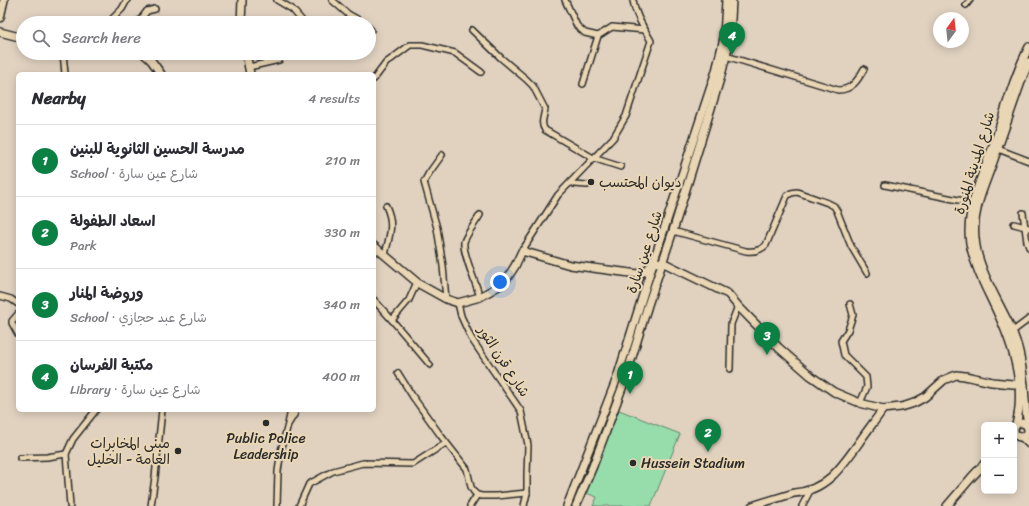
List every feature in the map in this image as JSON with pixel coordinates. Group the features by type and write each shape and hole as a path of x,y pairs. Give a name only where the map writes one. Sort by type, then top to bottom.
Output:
{"street":[{"path":"0,18 4,0"},
{"path":"115,16 122,9 127,0"},
{"path":"241,16 242,0"},
{"path":"277,0 292,9 298,16"},
{"path":"332,0 352,16"},
{"path":"565,0 577,26 585,33 598,36"},
{"path":"376,248 417,282 446,299 458,303 480,296 504,282 558,195 613,138 626,116 651,41 634,7 633,0"},
{"name":"شارع عين سارة","path":"568,504 617,378 716,71 724,38 726,0"},
{"name":"شارع عين سارة","path":"577,506 625,380 648,304 673,232 726,56 732,22 732,0"},
{"path":"966,6 970,0"},
{"path":"143,16 147,11 154,9"},
{"path":"583,84 598,36 612,27 645,30"},
{"path":"472,30 533,86 546,109 542,122 545,130 593,158 621,167"},
{"path":"0,32 16,36"},
{"path":"376,76 386,63 410,45 422,45 455,53 481,72"},
{"name":"شارع المدينة المنورة","path":"1023,372 1014,356 1005,330 984,286 974,259 968,229 972,203 997,133 1015,76 1029,46"},
{"path":"726,56 838,90 852,86 857,81 864,69"},
{"path":"63,60 65,72"},
{"path":"150,60 160,72"},
{"path":"247,60 249,70 279,60"},
{"name":"شارع المدينة المنورة","path":"1016,422 1020,408 1023,372 1020,356 1012,331 980,264 976,250 975,216 978,203 1029,62"},
{"path":"998,149 1028,162"},
{"path":"442,155 424,182 437,228 446,299"},
{"path":"570,182 574,184 587,185"},
{"path":"885,185 972,203"},
{"path":"673,232 746,251 756,251 766,245 787,196 791,193 798,192 828,202 834,206 851,246 867,273"},
{"path":"385,255 391,225 386,206"},
{"path":"1023,213 1027,228 1027,242 1029,247"},
{"path":"480,215 464,245 468,262 480,296"},
{"path":"1014,224 1027,228"},
{"path":"522,251 578,267 638,274 646,271 653,263 662,262 728,294 779,348 811,376 834,392 860,403 883,409 901,407 914,403 944,380 952,376 965,376 992,382 1022,385"},
{"path":"392,320 410,300 417,282"},
{"path":"0,296 11,299 16,303"},
{"path":"376,302 430,365"},
{"name":"شارع قرن الثور","path":"458,303 461,316 472,338 521,411 528,445 526,476 527,493 524,506"},
{"path":"850,304 853,315 848,330 841,340 844,354 866,377 867,387 860,403"},
{"path":"730,369 731,324 738,306"},
{"path":"16,316 12,320 16,330"},
{"path":"1012,331 1029,319"},
{"path":"398,373 413,397 446,443 467,469 472,489 477,495 496,496 527,493"},
{"name":"شارع المدينة المنورة","path":"1022,385 1026,412 1023,433"},
{"path":"752,506 811,489 831,477 844,464 883,409"},
{"path":"70,506 66,454 73,439 94,412"},
{"path":"151,506 162,412"},
{"path":"277,506 278,471 281,451 291,412"},
{"path":"288,424 295,412"},
{"path":"1017,424 1022,422 1024,423 1023,433 1029,444"},
{"path":"299,506 309,484 333,471 363,463 413,464 446,443"},
{"path":"20,458 47,457 66,454"},
{"path":"947,506 981,467"},
{"path":"802,506 811,489"},
{"path":"470,506 477,495"},
{"path":"568,504 577,506"}],"green space":[{"name":"Hussein Stadium","path":"619,410 680,434 651,506 593,506 597,497 586,493"}],"place":[{"name":"مكتبة الفرسان","path":"732,55"},
{"name":"ديوان المحتسب","path":"591,182"},
{"name":"وروضة المنار","path":"767,355"},
{"name":"مدرسة الحسين الثانوية للبنين","path":"630,394"},
{"name":"Public Police Leadership","path":"266,423"},
{"name":"مبنى المخابرات العامة - الخليل","path":"178,451"},
{"name":"اسعاد الطفولة","path":"708,452"},
{"name":"Hussein Stadium","path":"633,463"}]}
